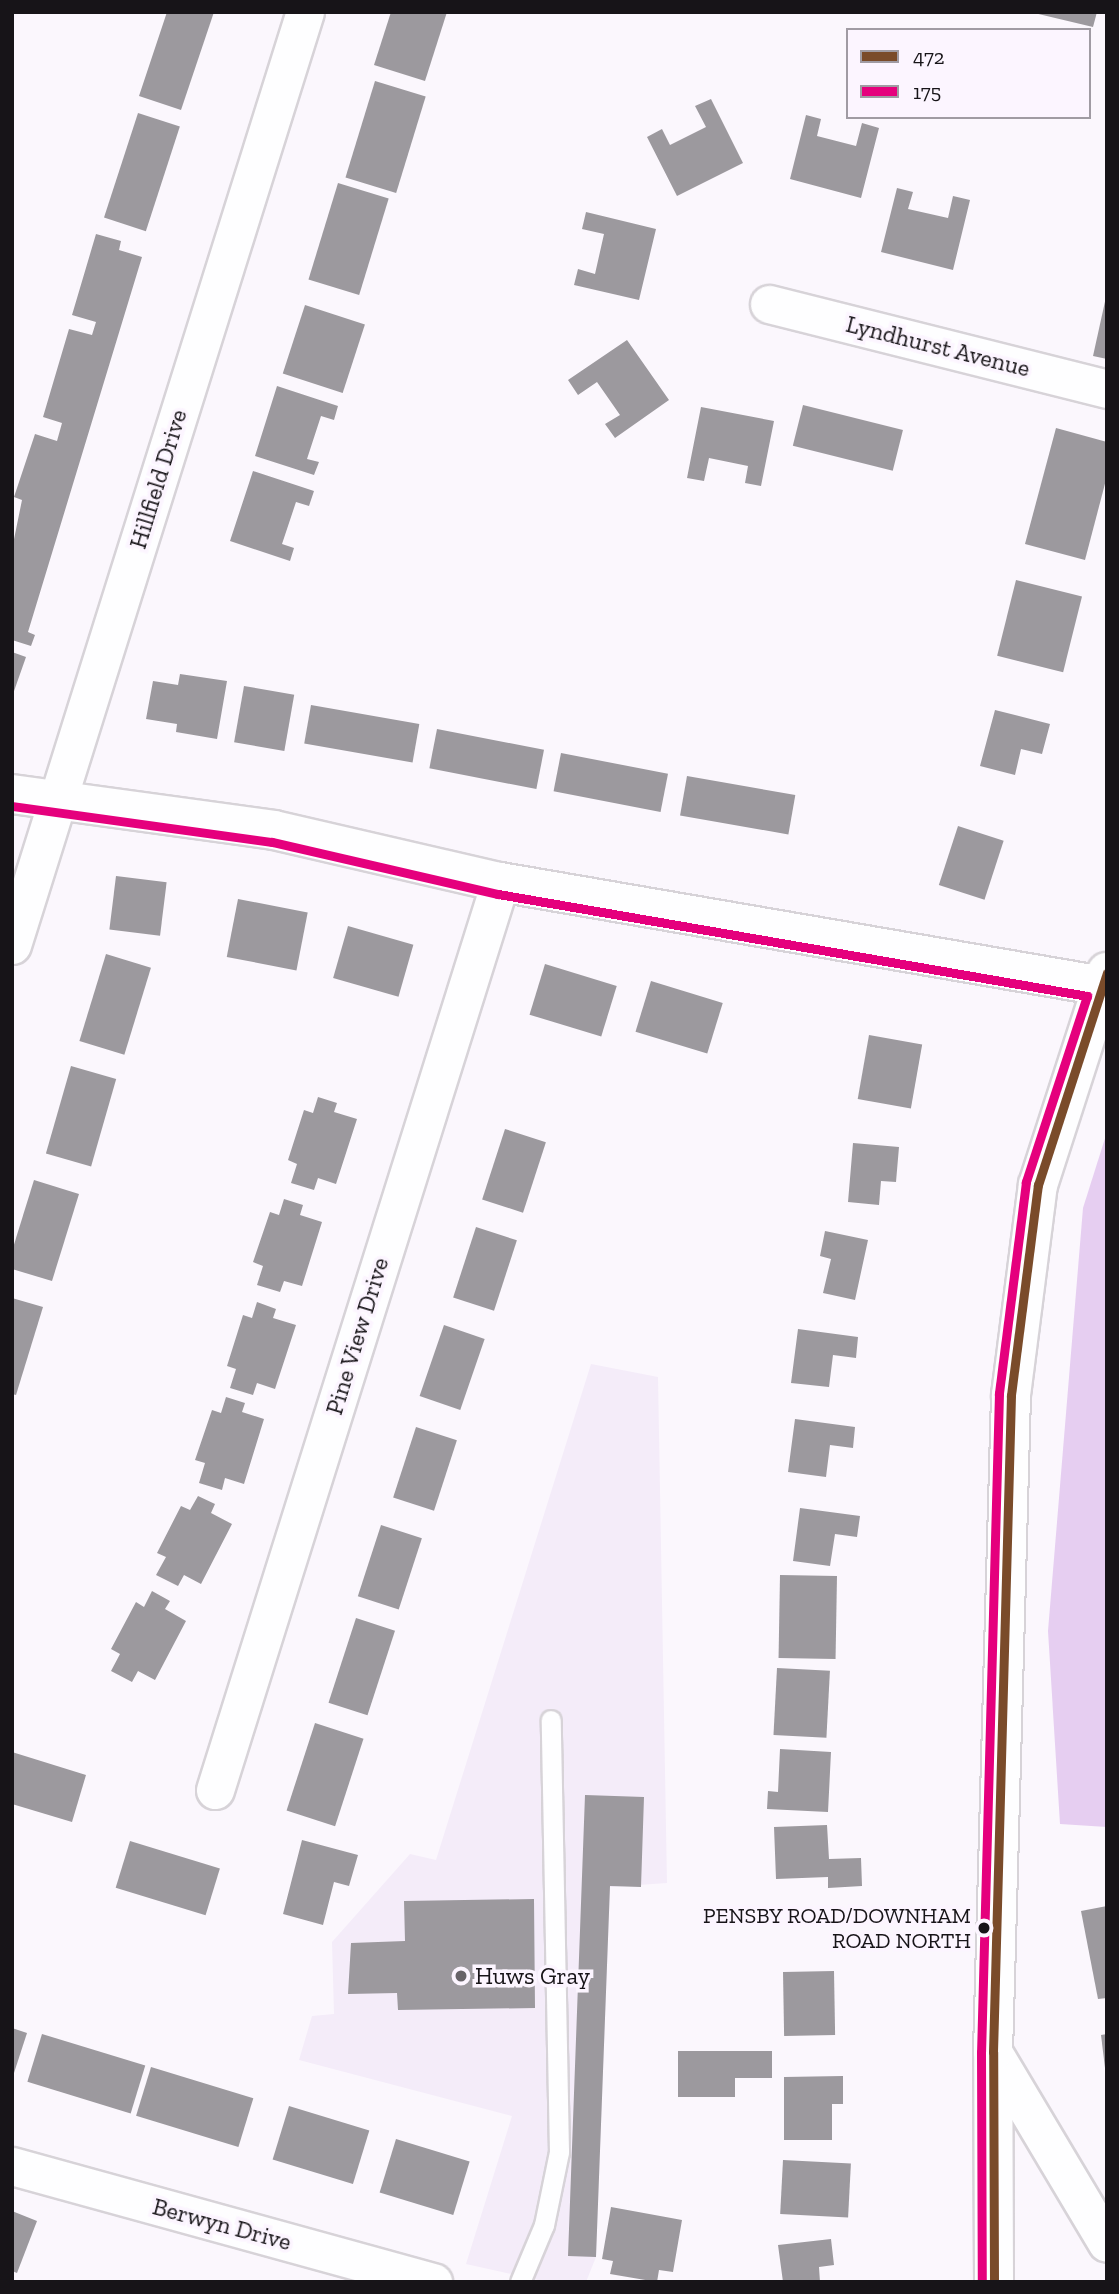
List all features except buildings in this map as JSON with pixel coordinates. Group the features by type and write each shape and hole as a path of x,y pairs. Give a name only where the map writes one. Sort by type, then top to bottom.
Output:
{"main road":[{"path":"12,794 274,830 500,882 1105,979 1038,1185 1011,1395 993,2052 994,2282"}],"street":[{"name":"Hillfield Drive","path":"12,946 304,12"},
{"name":"Lyndhurst Avenue","path":"769,304 1107,389"},
{"name":"Pine View Drive","path":"215,1790 500,882"},
{"path":"993,2052 1107,2243"},
{"name":"Berwyn Drive","path":"12,2166 433,2282"}],"lane":[{"path":"520,2282 544,2225 559,2152 551,1720"}],"shaded area":[{"path":"1107,1132 1107,1827 1060,1824 1048,1631 1083,1208"},
{"path":"591,1364 658,1377 667,1883 610,1887 596,2257 586,2282 547,2282 466,2264 512,2116 299,2060 312,2016 334,2014 332,1942 410,1854 436,1860"}],"transit line":[{"name":"175","path":"12,806 272,842 498,894 1087,996 1026,1182 999,1393 981,2052 982,2282"},
{"name":"472","path":"994,2282 993,2052 1011,1395 1038,1185 1107,973"}],"place":[{"name":"PENSBY ROAD/DOWNHAM ROAD NORTH","path":"984,1928"},
{"name":"Huws Gray","path":"461,1976"}]}
